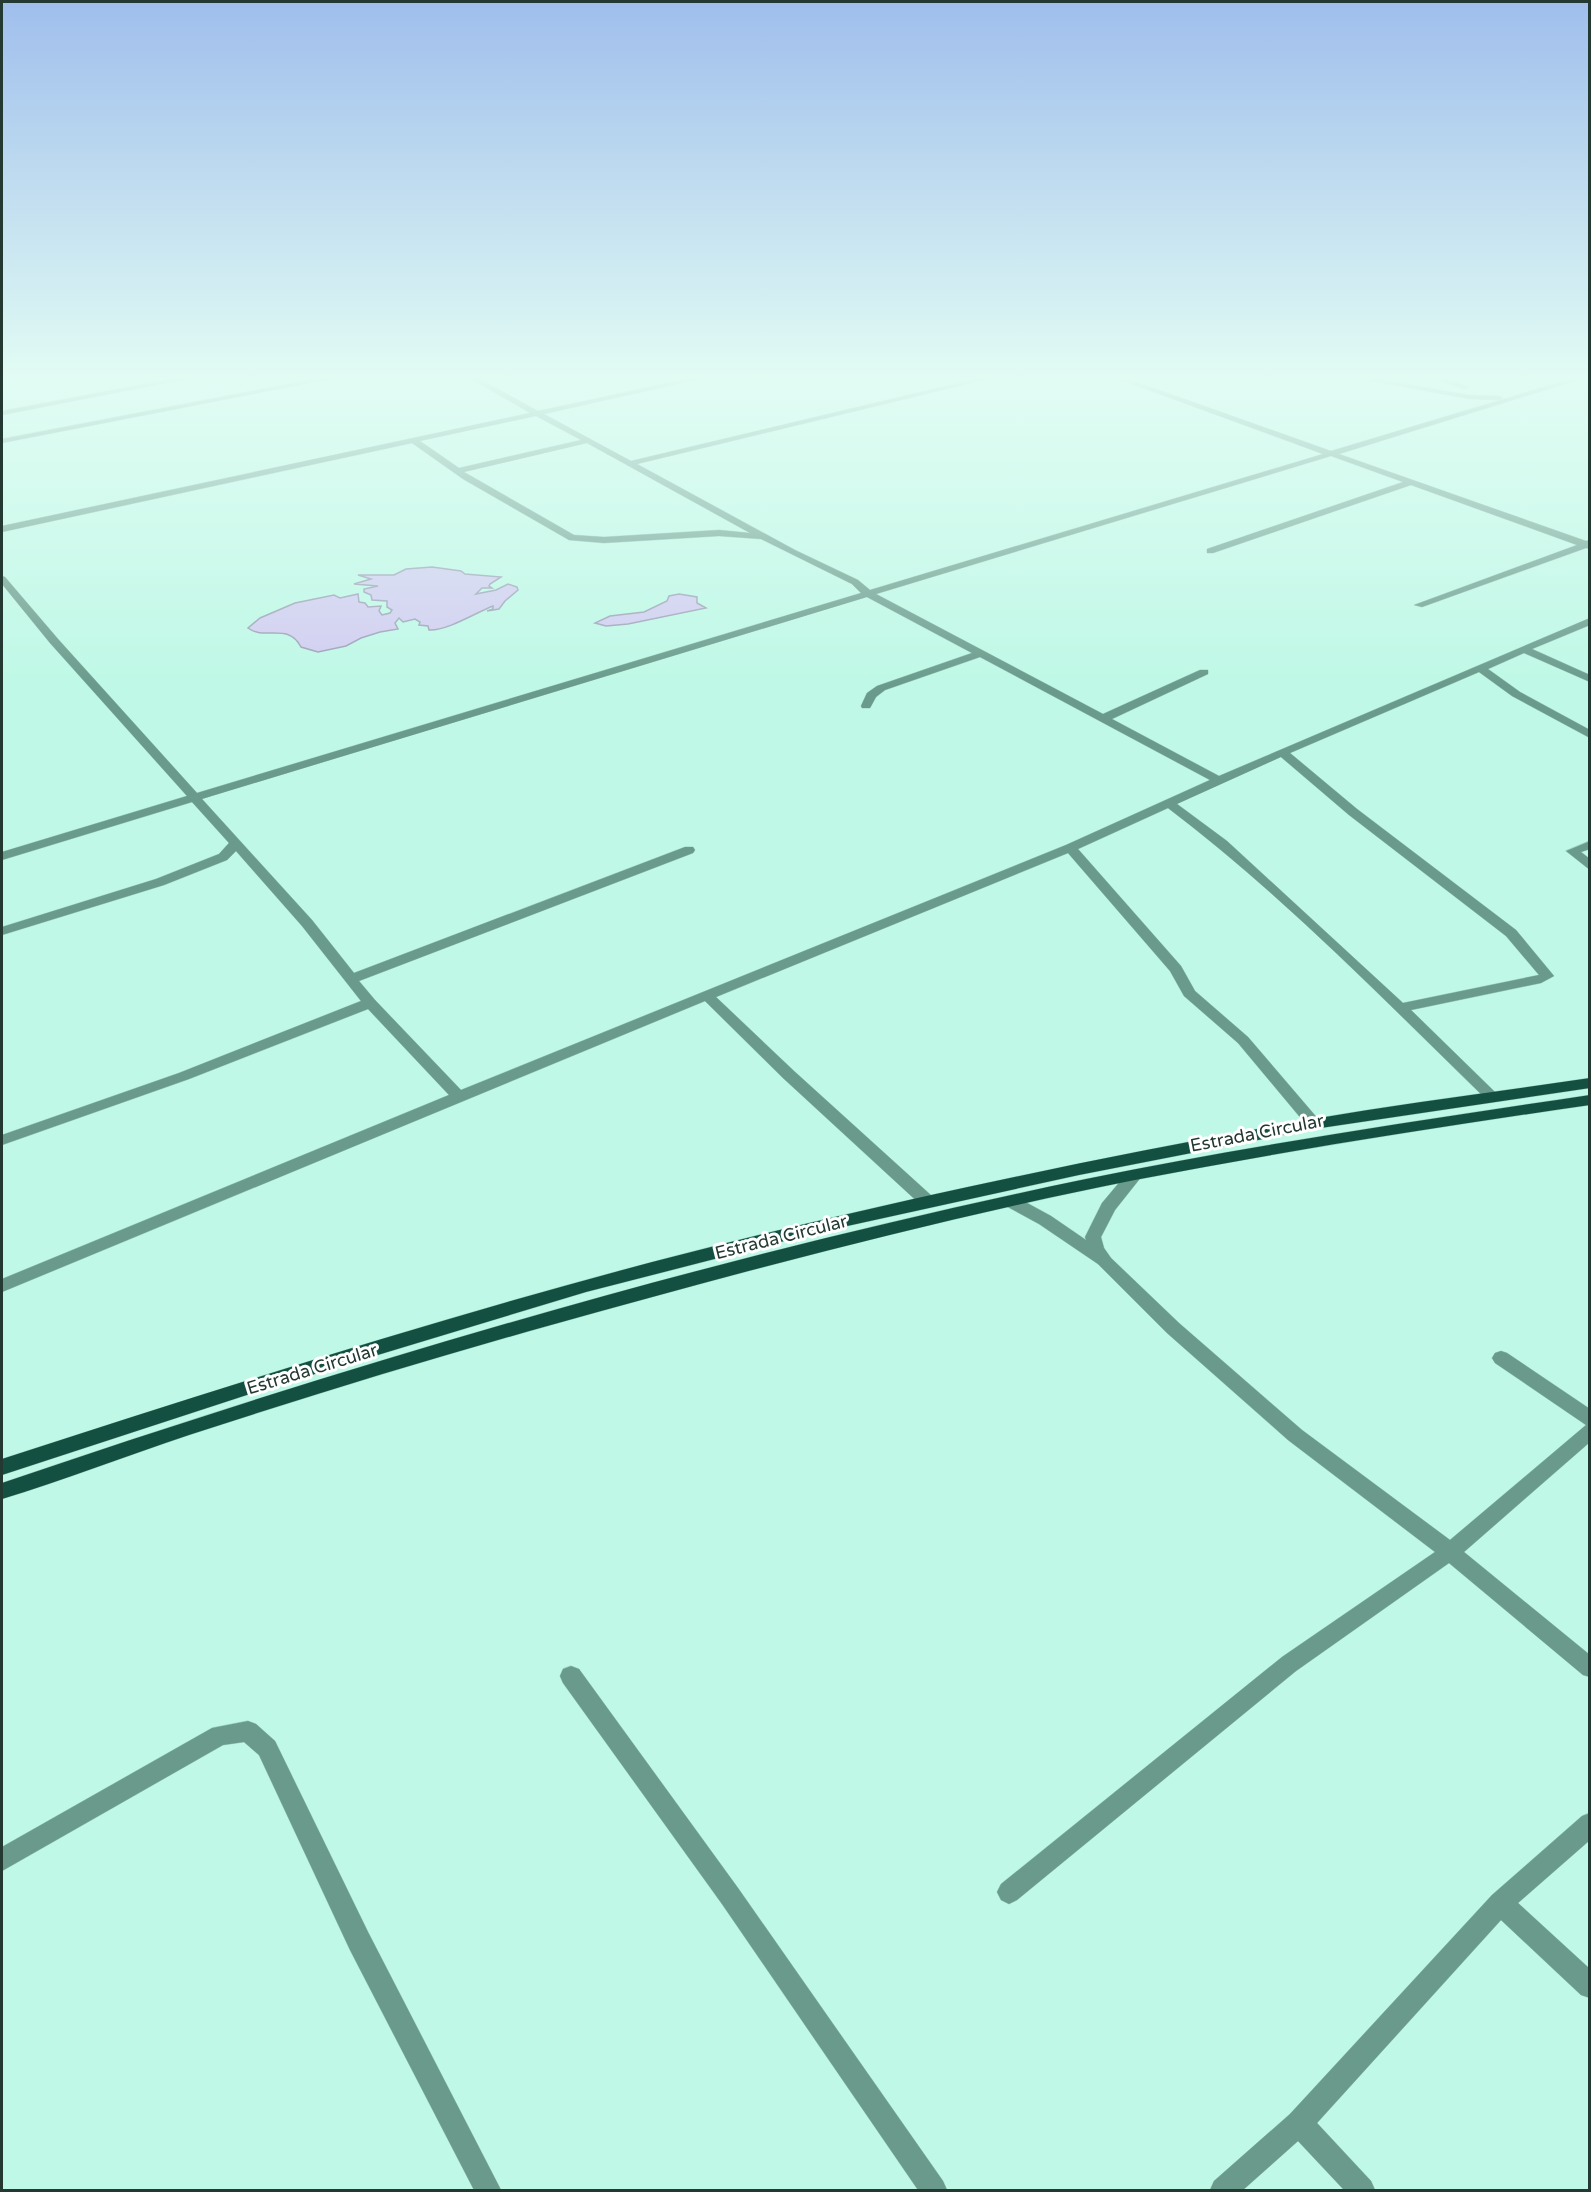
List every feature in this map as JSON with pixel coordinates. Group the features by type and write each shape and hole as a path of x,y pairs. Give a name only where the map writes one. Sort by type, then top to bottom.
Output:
{"main road":[{"name":"Estrada Circular","path":"2,1467 260,1383 586,1286 820,1226 927,1202 1314,1124 1590,1083"},
{"name":"Estrada Circular","path":"2,1491 267,1402 589,1306 831,1244 1134,1176 1356,1134 1590,1100"}],"street":[{"path":"2,529 222,481"},
{"path":"475,481 572,538 604,540 719,533 763,536"},
{"path":"665,481 763,536 855,582 868,594 1219,780"},
{"path":"2,856 1238,481"},
{"path":"1210,551 1412,482 1588,544"},
{"path":"1419,605 1588,544"},
{"path":"2,579 307,922 370,1003 459,1096"},
{"path":"2,1286 459,1096 1070,848 1219,780 1590,621"},
{"path":"1523,649 1590,679"},
{"path":"866,706 871,694 881,688 980,654"},
{"path":"1480,668 1516,694 1590,735"},
{"path":"1102,719 1204,672"},
{"path":"1283,753 1353,812 1511,933 1547,976 1402,1008"},
{"path":"176,803 203,806"},
{"path":"1168,803 1223,844 1402,1008 1492,1097"},
{"path":"2,930 160,882 223,857 236,843"},
{"path":"1590,845 1572,851 1590,866"},
{"path":"1070,848 1176,969 1189,993 1243,1040 1314,1124"},
{"path":"351,980 689,850"},
{"path":"707,996 807,1094 846,1126 927,1202"},
{"path":"2,1140 184,1076 370,1003"},
{"path":"1105,1262 1096,1249 1093,1237 1108,1207 1134,1176"},
{"path":"1012,1202 1046,1220 1105,1262 1173,1328 1294,1435 1450,1552 1590,1668"},
{"path":"1501,1358 1590,1419"},
{"path":"1009,1892 1288,1664 1450,1552 1590,1431"},
{"path":"571,1676 730,1896 934,2190"},
{"path":"2,1860 220,1735 248,1731 267,1748 358,1941 488,2190"},
{"path":"1223,2190 1299,2123 1500,1903 1590,1824"},
{"path":"1500,1903 1590,1986"},
{"path":"1299,2123 1362,2190"}],"shaded area":[{"path":"432,567 461,571 465,574 501,577 490,584 492,588 482,588 476,594 496,590 508,584 517,587 518,590 499,609 487,611 493,609 493,606 444,628 429,630 428,626 419,625 420,622 415,619 403,622 399,618 395,623 398,629 380,632 346,646 318,652 301,647 290,635 255,632 248,628 260,618 295,603 334,595 340,598 358,594 359,602 365,603 368,607 381,606 379,611 382,615 390,613 392,610 387,607 387,601 372,600 371,595 364,592 364,589 378,586 354,584 371,579 358,575 394,575 406,569"},
{"path":"679,594 697,597 697,603 706,608 628,624 606,626 595,623 610,616 644,612 667,601 669,596"}]}
